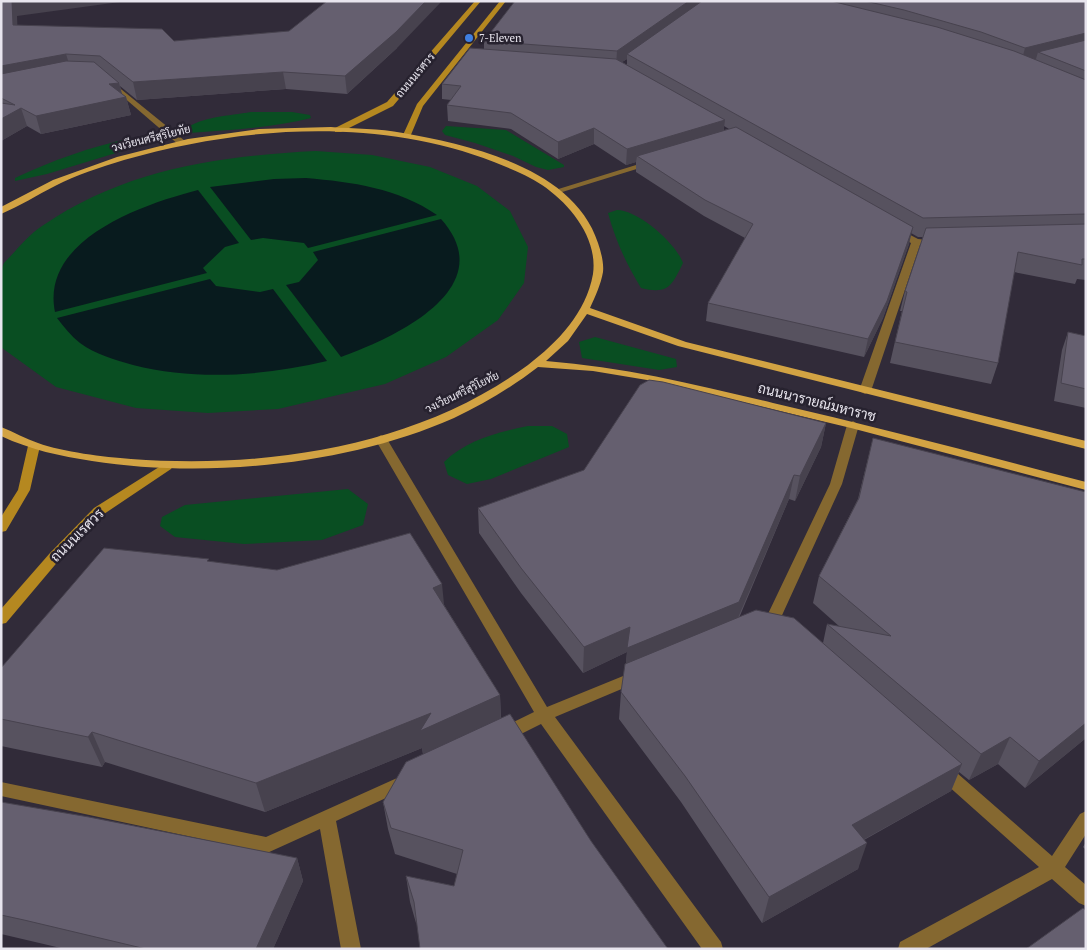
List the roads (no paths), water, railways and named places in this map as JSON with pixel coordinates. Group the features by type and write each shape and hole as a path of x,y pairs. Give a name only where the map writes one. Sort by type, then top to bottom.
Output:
{"main road":[{"name":"ถนนนเรศวร","path":"338,130 390,104 478,1"},
{"name":"ถนนนเรศวร","path":"407,135 420,106 503,1"},
{"name":"วงเวียนศรีสุริโยทัย","path":"1,211 20,199 57,181 97,166 182,143 252,133 338,130 407,135 457,145 503,160 542,180 574,206 593,237 598,272 586,310 567,338 538,364 497,392 452,414 382,439 276,461 167,466 96,460 34,446 1,431"},
{"path":"1,198 20,199"},
{"name":"ถนนนารายณ์มหาราช","path":"586,310 682,344 1086,445"},
{"name":"ถนนนารายณ์มหาราช","path":"538,364 593,368 659,379 853,425 1086,486"},
{"path":"1,528 24,490 34,446"},
{"name":"ถนนนเรศวร","path":"1,619 54,556 99,511 167,466"}],"street":[{"path":"458,58 467,59"},
{"path":"101,76 182,143"},
{"path":"556,191 661,160"},
{"path":"891,227 916,242 936,242"},
{"path":"865,391 916,242"},
{"path":"754,628 773,620 836,484 853,425"},
{"path":"382,439 544,715 714,949"},
{"path":"773,620 788,633"},
{"path":"492,740 544,715 654,670"},
{"path":"928,757 1086,897"},
{"path":"1,789 267,845 327,819 422,773"},
{"path":"327,819 351,949"},
{"path":"907,949 1054,868 1086,819"}],"place":[{"name":"7-Eleven","path":"469,38"}]}
